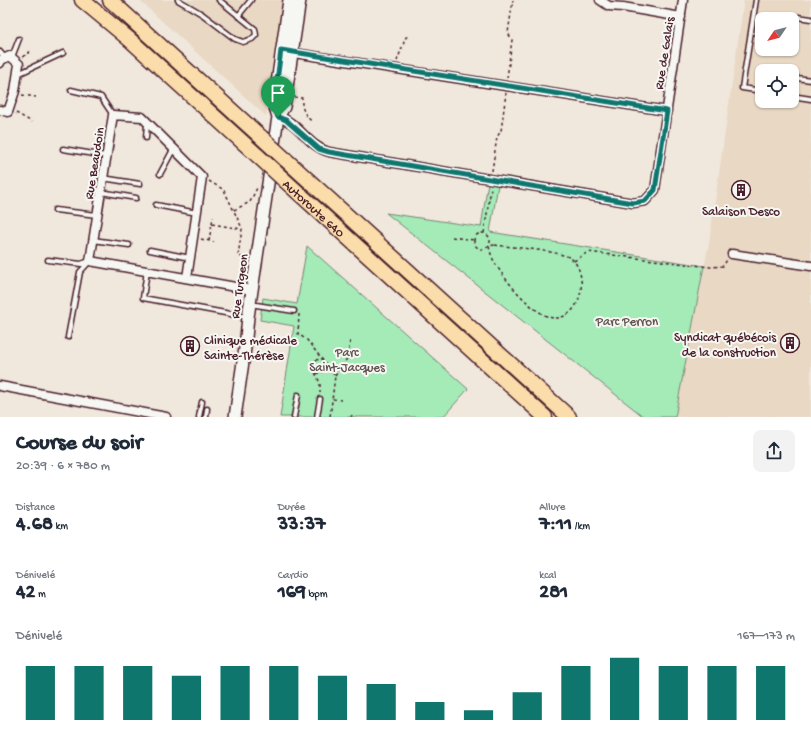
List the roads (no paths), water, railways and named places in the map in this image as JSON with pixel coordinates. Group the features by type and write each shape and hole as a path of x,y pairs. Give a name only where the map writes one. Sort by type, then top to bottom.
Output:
{"highway":[{"name":"Autoroute 640","path":"82,0 135,44 545,417"},
{"name":"Autoroute 640","path":"110,0 261,137 278,159 569,417"}],"street":[{"path":"278,117 274,104 289,0"},
{"path":"278,117 284,107 300,0"},
{"path":"600,0 609,6 624,3 681,17"},
{"name":"Rue de Galais","path":"278,117 286,120 316,147 323,151 480,180 633,203 645,201 655,190 683,0"},
{"path":"281,50 667,111"},
{"path":"0,110 8,112 14,94 20,64 7,59"},
{"name":"Rue Beaudoin","path":"90,261 113,115 142,117 147,121"},
{"name":"Rue Turgeon","path":"235,417 252,290 278,159 278,117"},
{"path":"147,121 202,176 187,278"},
{"path":"732,254 811,266"},
{"path":"90,261 252,290"},
{"path":"0,386 166,417"}],"lane":[{"path":"178,0 202,14 235,39 243,42 250,41 255,37 254,29 219,0"},
{"path":"238,16 251,0"},
{"path":"755,90 742,88 756,0"},
{"path":"799,17 811,19"},
{"path":"7,59 19,39"},
{"path":"18,74 63,53"},
{"path":"799,78 811,80"},
{"path":"71,90 101,97 113,115"},
{"path":"799,97 811,99"},
{"path":"146,138 147,121"},
{"path":"160,174 174,148"},
{"path":"63,149 106,156"},
{"path":"103,178 140,184"},
{"path":"101,192 136,198"},
{"path":"156,205 197,213"},
{"path":"54,210 97,215"},
{"path":"93,240 129,245"},
{"path":"150,250 190,258"},
{"path":"48,260 81,264 90,261"},
{"path":"68,337 80,272 90,261"},
{"path":"147,271 143,298 248,317"},
{"path":"250,304 294,311"},
{"path":"294,417 298,395"},
{"path":"317,417 320,399"},
{"path":"199,417 202,402"},
{"path":"206,417 207,409"}],"place":[{"name":"Salaison Desco","path":"741,190"},
{"name":"Syndicat québécois de la construction","path":"790,343"},
{"name":"Clinique médicale Sainte-Thérèse","path":"190,346"}],"park label":[{"name":"Parc Perron","path":"627,320"},
{"name":"Parc Saint-Jacques","path":"347,358"}]}
